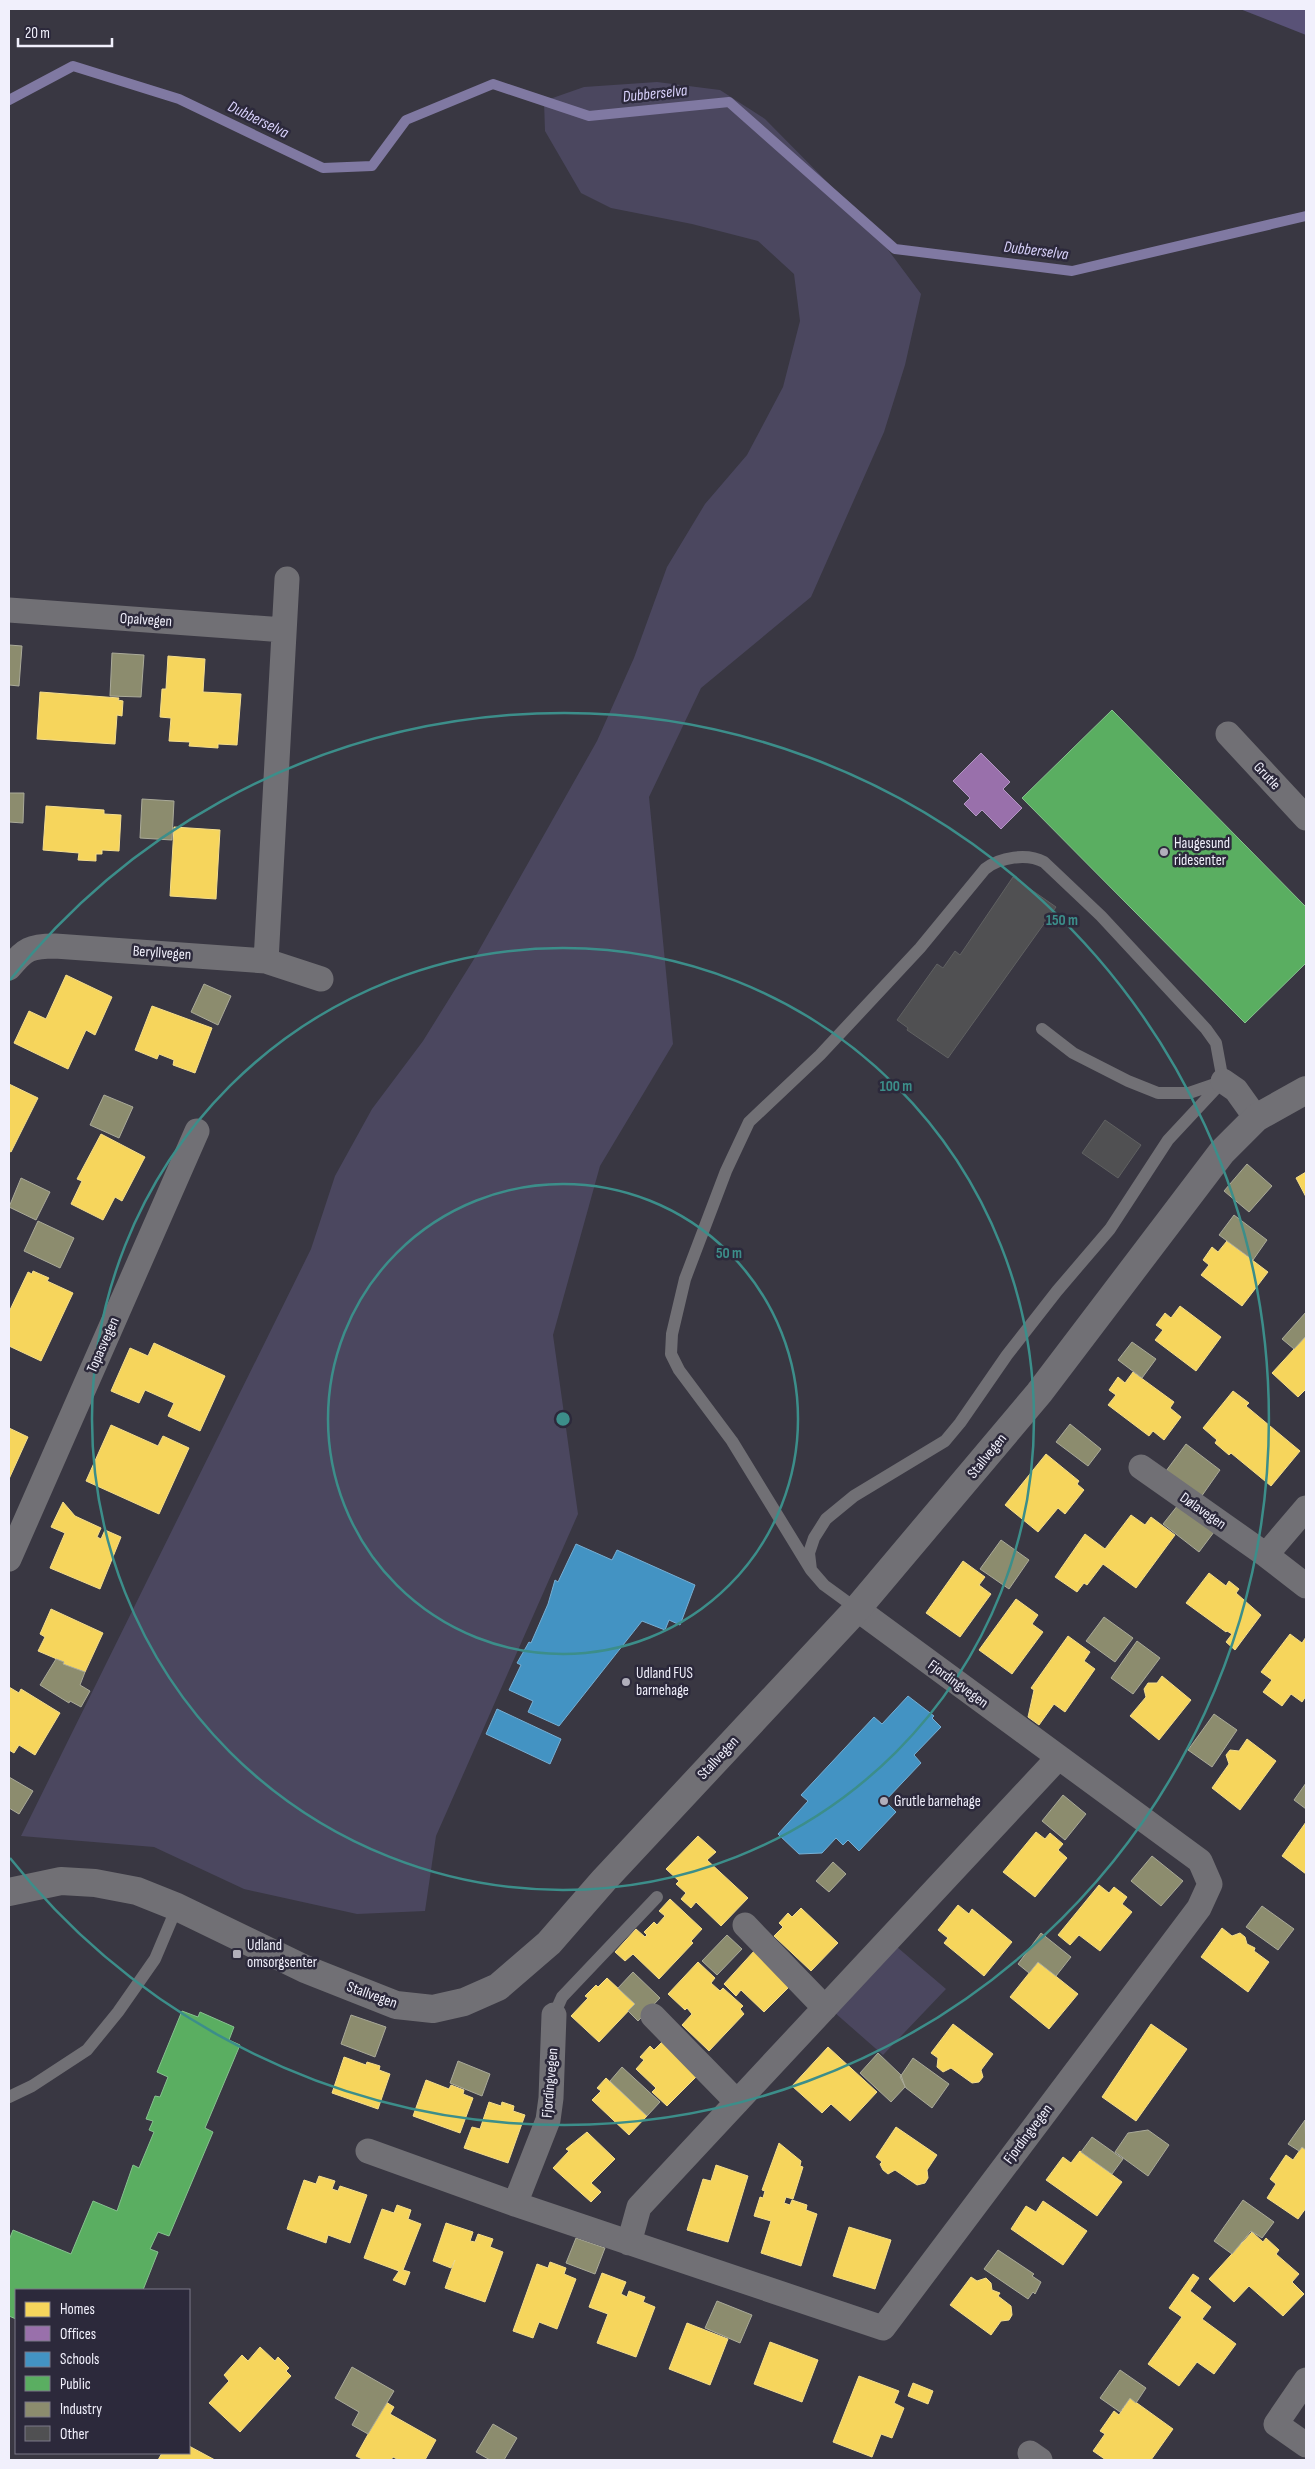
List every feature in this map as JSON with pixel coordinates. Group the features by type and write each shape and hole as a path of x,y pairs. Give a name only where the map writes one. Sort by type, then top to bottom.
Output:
{"street":[{"path":"266,961 287,579"},
{"name":"Opalvegen","path":"9,610 284,630"},
{"name":"Grutle","path":"1228,734 1306,818"},
{"name":"Beryllvegen","path":"9,968 19,956 34,946 266,961 321,979"},
{"path":"1223,1081 1236,1090 1256,1118"},
{"name":"Stallvegen","path":"9,1892 60,1881 95,1883 137,1892 177,1906 305,1969 396,2005 433,2009 464,2002 498,1987 549,1943 604,1880 857,1610 1032,1401 1222,1152 1256,1118 1306,1090"},
{"name":"Topasvegen","path":"9,1559 197,1131"},
{"name":"Dølavegen","path":"1141,1467 1266,1555 1306,1586"},
{"path":"1266,1555 1306,1508"},
{"name":"Fjordingvegen","path":"368,2151 515,2204 883,2328 1199,1908 1210,1884 1200,1861 857,1610"},
{"path":"629,2243 639,2207 1058,1758"},
{"path":"745,1925 825,2008"},
{"name":"Fjordingvegen","path":"515,2204 548,2120 551,2098 554,2015"},
{"path":"653,2016 737,2102"},
{"path":"1306,2380 1276,2424 1306,2445"}],"lane":[{"path":"857,1610 824,1585 811,1570 732,1441 679,1370 671,1354 672,1334 685,1279 729,1162 749,1122 820,1055 926,940 985,869 991,864 1016,858 1034,857 1044,862 1101,916 1163,981 1216,1043 1223,1081"},
{"path":"1042,1029 1073,1053 1128,1081 1158,1093 1190,1093 1223,1081"},
{"path":"811,1570 809,1553 814,1538 826,1519 854,1496 945,1441 960,1423 1012,1348 1110,1229 1168,1140 1223,1081"},
{"path":"554,2015 562,1997 657,1897"},
{"path":"9,2097 32,2086 87,2050 118,2012 155,1959 177,1906"}],"shaded area":[{"path":"1240,9 1306,9 1306,35"},
{"path":"657,82 720,90 765,119 842,197 883,243 921,294 905,365 884,432 811,597 701,688 649,797 673,1044 600,1166 553,1335 578,1514 436,1836 425,1911 357,1914 244,1889 154,1847 21,1836 311,1249 335,1176 372,1109 423,1041 474,959 597,741 634,658 667,567 705,504 747,455 783,387 800,321 794,274 758,241 692,224 611,208 581,193 545,131 544,101 584,87"},
{"path":"897,1947 946,1989 883,2055 834,2012"}],"building: Homes":[{"path":"168,656 205,659 203,692 241,694 237,745 218,744 218,748 189,746 190,742 169,741 171,718 160,717 162,689 166,689"},
{"path":"40,692 119,698 118,700 123,701 122,716 117,715 115,744 37,739"},
{"path":"46,806 104,810 104,814 121,815 119,851 102,850 102,854 96,854 96,861 78,860 79,853 43,850"},
{"path":"174,827 220,830 216,899 170,896"},
{"path":"66,975 112,997 95,1035 86,1030 68,1069 14,1043 29,1011 46,1019"},
{"path":"152,1006 212,1028 195,1073 173,1065 174,1060 159,1054 157,1059 135,1050"},
{"path":"9,1084 38,1098 11,1152 9,1151"},
{"path":"101,1134 145,1157 122,1201 115,1197 103,1220 71,1204 82,1181 77,1179"},
{"path":"1306,1172 1306,1197 1296,1178"},
{"path":"1227,1241 1268,1272 1242,1306 1201,1275 1209,1265 1203,1260 1212,1247 1218,1252"},
{"path":"33,1271 49,1278 47,1281 73,1293 41,1361 9,1346 9,1312 28,1272 32,1274"},
{"path":"1180,1306 1221,1337 1196,1371 1155,1340 1163,1330 1156,1325 1165,1313 1171,1318"},
{"path":"1306,1336 1306,1389 1298,1397 1272,1373"},
{"path":"154,1343 225,1376 200,1431 168,1416 174,1403 145,1390 139,1403 111,1391 130,1348 148,1356"},
{"path":"1133,1372 1174,1402 1170,1408 1181,1417 1164,1440 1153,1431 1149,1436 1108,1405 1116,1395 1109,1390 1118,1377 1125,1383"},
{"path":"1233,1391 1249,1403 1246,1406 1300,1451 1271,1486 1231,1453 1229,1455 1215,1443 1217,1440 1203,1428"},
{"path":"111,1425 158,1446 163,1436 189,1448 159,1514 86,1481"},
{"path":"9,1428 28,1437 9,1479"},
{"path":"1046,1454 1079,1481 1077,1484 1084,1490 1065,1514 1058,1508 1038,1532 1005,1505"},
{"path":"63,1502 75,1516 101,1528 97,1537 101,1539 105,1530 121,1537 100,1589 50,1568 65,1533 51,1527"},
{"path":"1131,1515 1145,1525 1151,1517 1175,1535 1136,1588 1103,1564 1087,1585 1084,1583 1077,1592 1055,1577 1085,1534 1105,1549"},
{"path":"963,1561 985,1577 979,1585 991,1594 960,1637 926,1613"},
{"path":"1209,1573 1226,1586 1229,1581 1239,1589 1236,1593 1261,1615 1235,1650 1226,1642 1232,1634 1226,1632 1186,1603"},
{"path":"1016,1599 1038,1615 1032,1624 1043,1632 1012,1674 979,1650"},
{"path":"51,1609 103,1633 85,1672 63,1664 64,1662 38,1651 45,1637 40,1634"},
{"path":"1290,1634 1302,1643 1306,1637 1306,1696 1302,1702 1291,1694 1282,1706 1263,1692 1272,1680 1261,1672"},
{"path":"1068,1636 1090,1652 1084,1661 1095,1669 1065,1712 1054,1704 1039,1725 1028,1717 1034,1690 1031,1688"},
{"path":"1162,1676 1191,1700 1159,1740 1130,1716 1146,1697 1144,1689 1148,1683 1157,1683"},
{"path":"9,1687 19,1693 21,1689 60,1713 35,1755 19,1745 14,1753 9,1750"},
{"path":"1247,1739 1276,1761 1240,1810 1212,1788 1229,1764 1226,1755 1230,1750 1239,1751"},
{"path":"1306,1822 1306,1874 1282,1856"},
{"path":"1036,1832 1045,1839 1050,1833 1063,1844 1058,1850 1067,1858 1035,1897 1003,1872"},
{"path":"698,1836 716,1852 707,1860 748,1898 721,1926 696,1902 691,1908 681,1899 686,1893 676,1884 679,1881 666,1869"},
{"path":"1099,1885 1109,1893 1114,1887 1127,1897 1122,1904 1132,1912 1100,1951 1079,1935 1070,1945 1058,1935"},
{"path":"670,1899 702,1929 691,1941 693,1943 659,1979 633,1954 625,1961 615,1952 636,1929 645,1937 647,1935 644,1932 654,1922 657,1925 665,1916 659,1911"},
{"path":"958,1905 969,1914 972,1909 1012,1942 984,1976 944,1943 948,1938 938,1930"},
{"path":"801,1908 838,1943 811,1971 774,1936 783,1927 779,1923 788,1913 792,1917"},
{"path":"1222,1928 1232,1936 1240,1933 1245,1937 1247,1944 1255,1948 1254,1951 1269,1962 1248,1992 1201,1957"},
{"path":"755,1950 791,1985 764,2012 741,1990 736,1996 724,1984"},
{"path":"698,1962 715,1978 711,1983 720,1991 723,1988 743,2006 740,2009 744,2014 709,2051 682,2025 692,2014 668,1994"},
{"path":"1038,1962 1078,1994 1049,2029 1010,1997"},
{"path":"607,1978 635,2004 599,2042 571,2016 588,1998 585,1996 596,1985 598,1987"},
{"path":"953,2024 993,2054 981,2070 983,2077 979,2082 972,2083 951,2068 943,2072 937,2067 938,2058 931,2053"},
{"path":"1151,2024 1187,2049 1136,2121 1102,2097"},
{"path":"663,2041 698,2075 667,2106 652,2092 656,2088 636,2069 644,2060 640,2057 650,2046 654,2050"},
{"path":"828,2047 877,2092 850,2121 831,2104 822,2113 792,2086"},
{"path":"344,2057 366,2065 367,2062 380,2066 379,2070 390,2074 378,2109 332,2093"},
{"path":"606,2078 647,2116 629,2135 592,2100 601,2091 597,2088"},
{"path":"426,2080 449,2089 451,2085 464,2090 463,2094 473,2098 460,2133 413,2116"},
{"path":"489,2102 501,2106 502,2102 514,2106 513,2111 525,2115 508,2163 464,2148 472,2127 480,2129"},
{"path":"896,2127 937,2155 927,2170 928,2178 925,2183 917,2185 895,2170 888,2174 880,2164 882,2162 876,2157"},
{"path":"587,2132 615,2159 591,2183 601,2192 591,2202 553,2168 569,2151 566,2149"},
{"path":"779,2143 801,2161 800,2166 803,2167 793,2199 786,2197 784,2203 790,2205 792,2200 807,2205 806,2210 817,2214 801,2266 761,2253 771,2221 754,2216 760,2197 763,2198 765,2191 762,2190"},
{"path":"1302,2147 1306,2150 1306,2208 1298,2219 1267,2198 1276,2184 1270,2179 1286,2155 1293,2160"},
{"path":"1080,2151 1122,2182 1097,2216 1046,2180 1063,2157 1071,2163"},
{"path":"716,2165 748,2176 728,2242 687,2230 703,2179 711,2181"},
{"path":"319,2176 335,2181 332,2189 338,2191 340,2186 367,2195 350,2243 328,2235 326,2243 287,2229 304,2180 316,2184"},
{"path":"1043,2201 1087,2231 1063,2265 1011,2229 1026,2206 1036,2212"},
{"path":"397,2205 411,2210 408,2219 421,2224 403,2270 410,2272 405,2285 393,2280 399,2271 364,2258 382,2209 394,2213"},
{"path":"446,2223 473,2232 470,2241 475,2242 478,2234 493,2239 490,2247 503,2252 485,2302 445,2288 455,2260 451,2268 433,2261"},
{"path":"849,2227 891,2240 875,2289 833,2276"},
{"path":"1252,2232 1263,2242 1266,2238 1279,2250 1276,2254 1299,2274 1292,2282 1304,2294 1283,2316 1249,2286 1234,2302 1209,2279"},
{"path":"550,2262 566,2268 564,2274 576,2279 557,2329 539,2322 533,2338 513,2331 537,2264 548,2268"},
{"path":"602,2273 626,2282 621,2294 627,2297 629,2291 645,2297 643,2302 655,2307 636,2357 597,2343 608,2314 589,2307"},
{"path":"1193,2274 1199,2278 1190,2291 1211,2307 1202,2319 1236,2344 1214,2374 1197,2362 1179,2386 1148,2364 1182,2317 1169,2308"},
{"path":"971,2277 977,2281 986,2278 991,2283 992,2290 1000,2293 998,2296 1011,2306 1012,2315 1009,2320 1001,2321 991,2335 950,2305"},
{"path":"687,2323 728,2339 710,2385 669,2369"},
{"path":"770,2342 818,2360 802,2402 754,2384"},
{"path":"260,2347 275,2361 278,2357 289,2368 286,2371 291,2376 240,2432 209,2403 229,2381 224,2375 242,2355 248,2361"},
{"path":"859,2376 899,2391 894,2403 904,2408 892,2438 881,2434 872,2457 833,2442"},
{"path":"913,2383 933,2391 928,2404 908,2396"},
{"path":"1130,2398 1173,2429 1151,2460 1106,2460 1093,2451 1105,2434 1100,2431 1114,2411 1119,2415"},
{"path":"386,2402 394,2407 390,2414 436,2440 425,2460 399,2460 393,2457 391,2460 364,2460 356,2456"},
{"path":"190,2447 215,2460 158,2460 161,2454 190,2454"}],"building: Offices":[{"path":"981,753 1010,782 1003,789 1022,808 1001,829 982,810 976,816 964,804 970,798 953,781"}],"building: Schools":[{"path":"576,1544 612,1560 617,1550 695,1585 680,1625 669,1620 665,1630 642,1621 559,1726 528,1712 533,1701 509,1690 521,1665 517,1663 529,1642 531,1643 548,1604 555,1580 558,1582"},
{"path":"908,1696 934,1716 932,1718 941,1727 914,1755 921,1763 885,1801 896,1812 859,1851 848,1840 843,1845 836,1838 822,1853 799,1854 778,1834 808,1801 801,1795 874,1717 882,1724"},
{"path":"497,1709 561,1739 550,1764 486,1734"}],"building: Public":[{"name":"Haugesund ridesenter","path":"1112,710 1306,907 1306,963 1245,1023 1022,798"},
{"path":"182,2011 198,2017 200,2012 234,2027 229,2040 240,2045 205,2128 213,2132 169,2236 158,2232 150,2249 158,2252 143,2289 15,2289 15,2319 9,2316 9,2240 13,2230 71,2254 93,2201 117,2211 133,2165 139,2168 154,2132 149,2130 153,2121 146,2119 155,2096 160,2097 168,2077 157,2072"}],"building: Industry":[{"path":"9,645 22,646 19,686 9,685"},
{"path":"112,653 144,655 141,697 110,696"},
{"path":"9,793 24,793 23,823 9,822"},
{"path":"142,799 174,801 172,840 140,838"},
{"path":"204,984 231,996 218,1025 191,1012"},
{"path":"104,1095 133,1107 119,1138 90,1125"},
{"path":"1247,1164 1272,1186 1249,1212 1224,1191"},
{"path":"21,1178 50,1192 36,1220 9,1207"},
{"path":"1234,1215 1267,1240 1253,1260 1219,1235"},
{"path":"38,1221 74,1238 60,1268 24,1251"},
{"path":"1306,1312 1306,1336 1294,1349 1282,1339"},
{"path":"1132,1342 1156,1359 1142,1378 1118,1360"},
{"path":"1070,1424 1101,1449 1088,1466 1056,1442"},
{"path":"1186,1444 1220,1470 1201,1497 1166,1471"},
{"path":"1178,1505 1214,1532 1199,1552 1163,1524"},
{"path":"1001,1540 1029,1560 1009,1589 980,1569"},
{"path":"1104,1617 1133,1638 1115,1662 1086,1641"},
{"path":"1137,1641 1160,1658 1133,1694 1111,1678"},
{"path":"56,1659 64,1662 63,1664 85,1672 80,1685 90,1691 81,1707 70,1701 69,1703 40,1685"},
{"path":"1214,1714 1237,1730 1212,1767 1188,1750"},
{"path":"9,1777 33,1791 19,1814 9,1808"},
{"path":"1306,1783 1306,1809 1294,1800"},
{"path":"1063,1795 1086,1814 1065,1840 1042,1821"},
{"path":"1152,1856 1183,1881 1161,1906 1131,1881"},
{"path":"833,1862 846,1874 829,1892 816,1881"},
{"path":"1262,1906 1294,1929 1278,1950 1246,1927"},
{"path":"1041,1933 1071,1957 1056,1976 1038,1962 1029,1973 1018,1964"},
{"path":"727,1935 742,1949 717,1975 702,1961"},
{"path":"633,1972 660,1998 638,2021 628,2011 635,2004 618,1988"},
{"path":"351,2015 386,2027 375,2057 341,2044"},
{"path":"878,2053 901,2075 905,2087 891,2102 860,2073"},
{"path":"913,2058 949,2084 932,2108 906,2088 900,2077"},
{"path":"458,2061 490,2074 482,2096 450,2083"},
{"path":"622,2067 660,2102 647,2116 610,2081"},
{"path":"1305,2120 1306,2150 1302,2147 1299,2151 1288,2144"},
{"path":"1148,2130 1169,2145 1148,2176 1115,2152 1128,2133"},
{"path":"1092,2137 1123,2159 1112,2174 1081,2152"},
{"path":"1243,2200 1274,2222 1262,2238 1251,2231 1232,2254 1214,2241"},
{"path":"576,2238 605,2248 595,2274 566,2263"},
{"path":"998,2250 1034,2274 1032,2276 1041,2282 1035,2294 1033,2292 1028,2299 984,2269"},
{"path":"717,2301 752,2315 740,2343 705,2328"},
{"path":"352,2367 394,2391 368,2434 352,2425 359,2412 335,2398"},
{"path":"1120,2370 1146,2388 1136,2403 1130,2398 1120,2412 1100,2398"},
{"path":"493,2424 517,2438 504,2460 490,2460 476,2452"}],"building: Other":[{"path":"1013,877 1056,907 948,1058 907,1030 908,1028 897,1020 937,964 943,968 955,951 960,955"},
{"path":"1105,1120 1141,1145 1118,1178 1082,1153"}],"waterway":[{"name":"Dubberselva","path":"9,100 73,66 179,99 323,168 372,166 406,120 493,84 589,116 729,102 895,249 1072,271 1306,216"}],"place":[{"name":"Haugesund ridesenter","path":"1164,852"},
{"name":"Udland FUS barnehage","path":"626,1682"},
{"name":"Grutle barnehage","path":"884,1801"},
{"name":"Udland omsorgsenter","path":"237,1954"}]}
